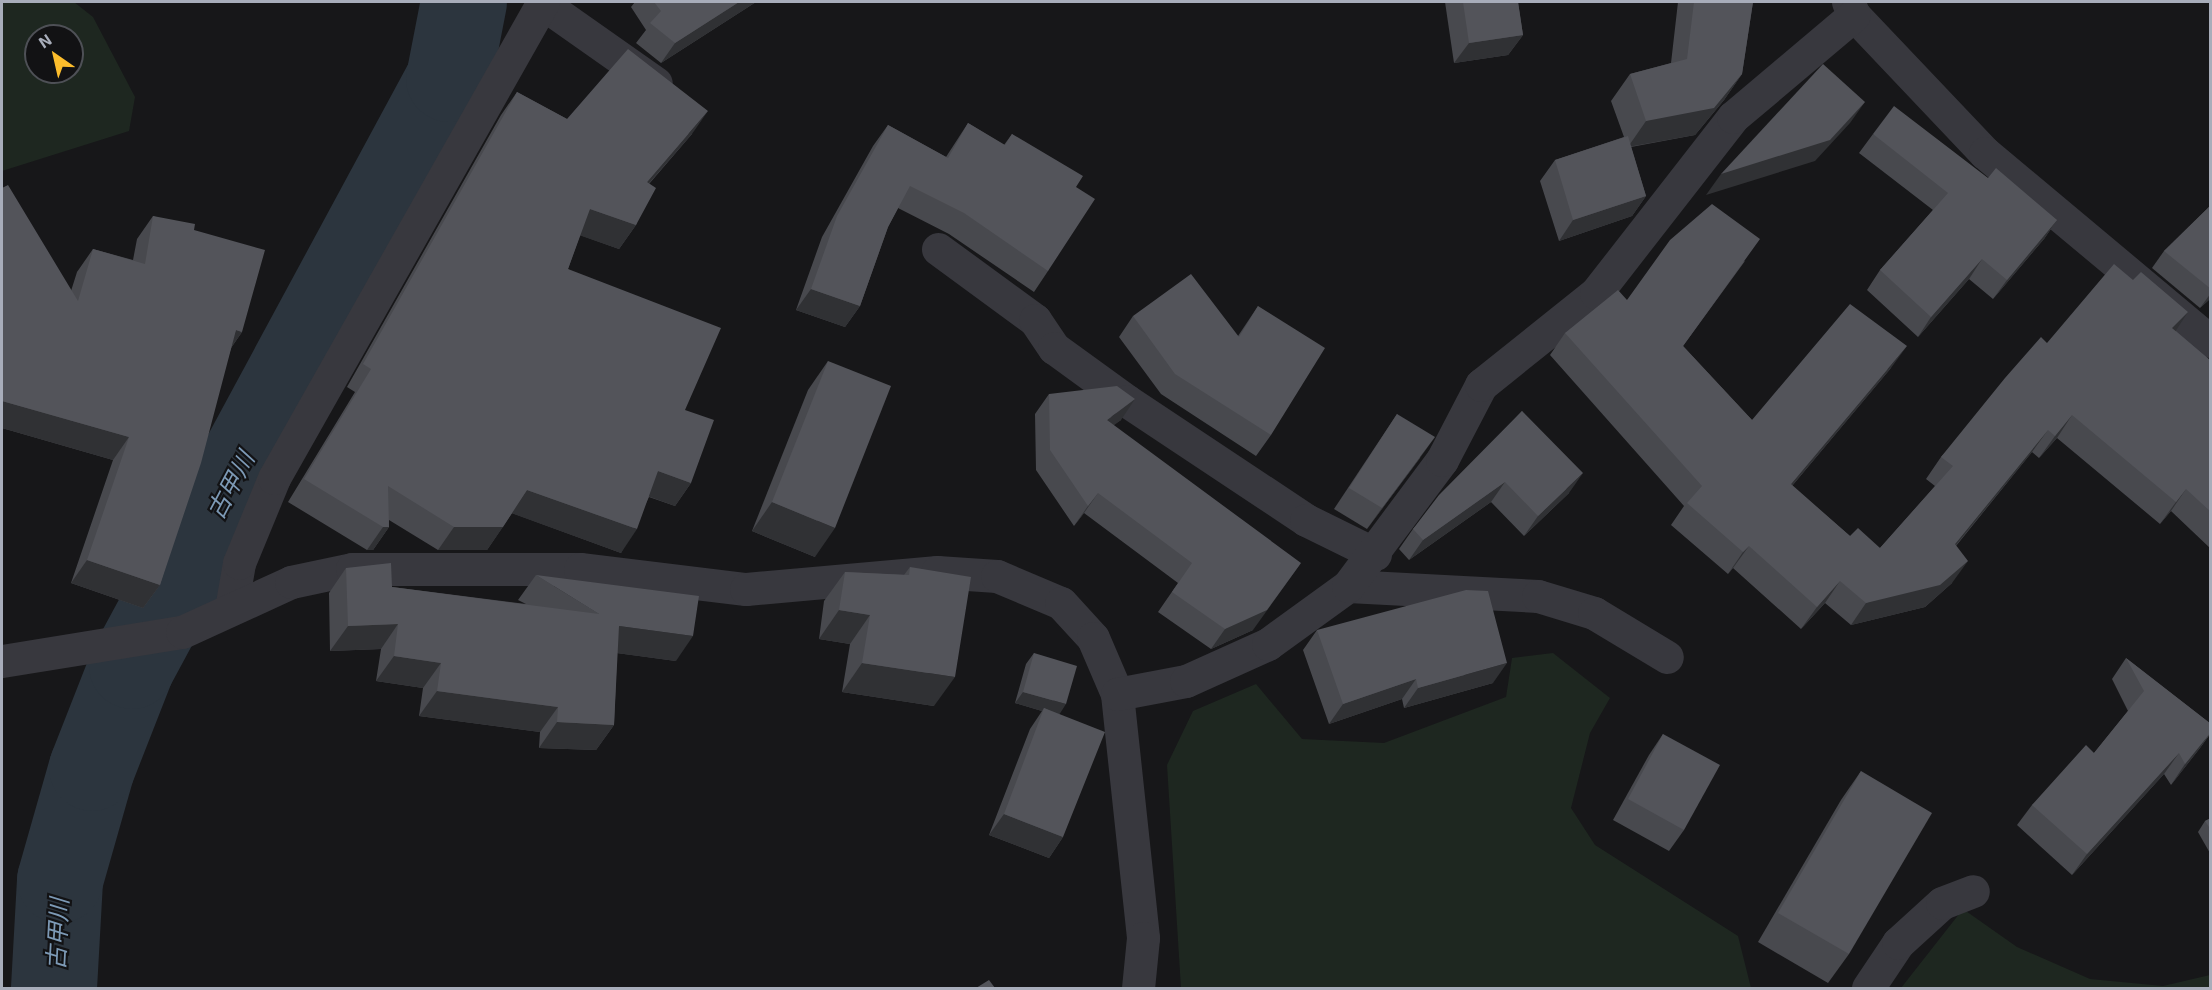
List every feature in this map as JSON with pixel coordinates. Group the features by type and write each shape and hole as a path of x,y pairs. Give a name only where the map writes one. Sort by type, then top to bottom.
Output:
{"street":[{"path":"231,609 239,563 274,478 543,2 621,55 681,103"},
{"path":"1117,694 1186,681 1268,644 1348,586 1375,554 1442,460 1481,385 1596,292 1733,117 1851,8 1985,153 2211,340"},
{"path":"938,249 1035,320 1054,348 1127,401 1306,520 1375,554"},
{"path":"2,661 182,632 291,582 352,569 580,569 746,589 937,572 997,576 1061,603 1093,638 1117,694 1143,938 1138,988"},
{"path":"1348,586 1538,596 1594,613 1667,657"},
{"path":"1868,988 1898,943 1942,903 1973,891"}],"shaded area":[{"path":"2,2 74,2 93,17 135,97 129,131 2,171"},
{"path":"1553,653 1610,698 1590,733 1571,808 1595,845 1738,936 1751,988 1181,988 1167,765 1193,711 1256,684 1302,739 1384,743 1506,697 1512,658"},
{"path":"1963,909 2017,947 2090,979 2163,986 2210,975 2210,988 1901,988"}],"building":[{"path":"654,2 739,2 675,43 650,23 661,11"},
{"path":"1463,2 1518,2 1523,35 1469,43"},
{"path":"1694,2 1753,2 1742,74 1714,108 1646,121 1630,74 1687,59"},
{"path":"628,49 708,111 647,182 656,188 636,225 590,209 568,269 721,328 685,410 714,420 691,483 658,471 637,529 527,490 503,527 454,527 388,486 389,527 383,527 304,479 371,369 363,364 517,92 567,119"},
{"path":"1823,64 1865,102 1830,140 1721,174"},
{"path":"1894,106 1988,178 1996,168 2057,220 2007,280 1982,259 1931,317 1880,270 1948,193 1873,134"},
{"path":"968,123 1005,145 1012,134 1083,176 1076,187 1095,199 1048,271 964,213 910,186 888,227 860,306 811,289 837,216 888,125 948,158"},
{"path":"1628,136 1646,196 1573,220 1555,160"},
{"path":"8,185 78,301 93,249 145,264 153,216 195,224 194,230 265,250 242,332 236,330 201,463 160,585 87,560 129,437 2,401 2,188"},
{"path":"1712,204 1760,239 1683,346 1752,420 1850,304 1907,346 1791,484 1850,536 1858,528 1880,548 1953,466 1941,457 2005,378 2041,337 2047,343 2114,264 2133,280 2141,272 2188,312 2172,328 2211,361 2211,512 2186,489 2176,502 2072,415 2055,436 2048,430 1955,544 1968,561 1940,585 1866,603 1840,581 1817,607 1749,546 1743,552 1687,503 1702,486 1565,333 1618,290 1627,300 1670,240"},
{"path":"2211,205 2211,289 2164,251"},
{"path":"1191,274 1239,337 1258,306 1325,348 1271,435 1175,374 1133,316"},
{"path":"828,361 891,386 835,528 772,502"},
{"path":"1117,386 1135,399 1107,420 1301,563 1267,610 1225,629 1172,592 1192,563 1098,493 1088,506 1050,450 1049,394"},
{"path":"1522,411 1583,473 1538,516 1505,482 1423,540 1413,529 1439,495"},
{"path":"1397,414 1435,437 1382,508 1349,488"},
{"path":"391,563 392,587 599,614 536,575 699,596 693,636 619,626 614,725 557,722 558,707 437,691 441,663 394,656 398,624 348,626 346,568"},
{"path":"910,567 971,577 955,677 862,663 870,615 839,610 845,572 909,575"},
{"path":"1466,590 1488,591 1507,663 1418,688 1416,679 1343,704 1317,630"},
{"path":"1034,653 1077,666 1066,704 1023,692"},
{"path":"2126,658 2211,724 2211,732 2185,764 2179,753 2087,854 2032,805 2086,745 2094,753 2144,691"},
{"path":"1044,708 1105,732 1063,837 1004,814"},
{"path":"1663,734 1720,765 1684,830 1628,799"},
{"path":"1861,771 1932,813 1849,954 1778,913"},
{"path":"2211,818 2211,830 2205,821"},
{"path":"989,980 995,988 976,988"}],"waterway":[{"name":"古甲川","path":"54,988 60,880 92,768 132,666 449,79 464,2"}]}
